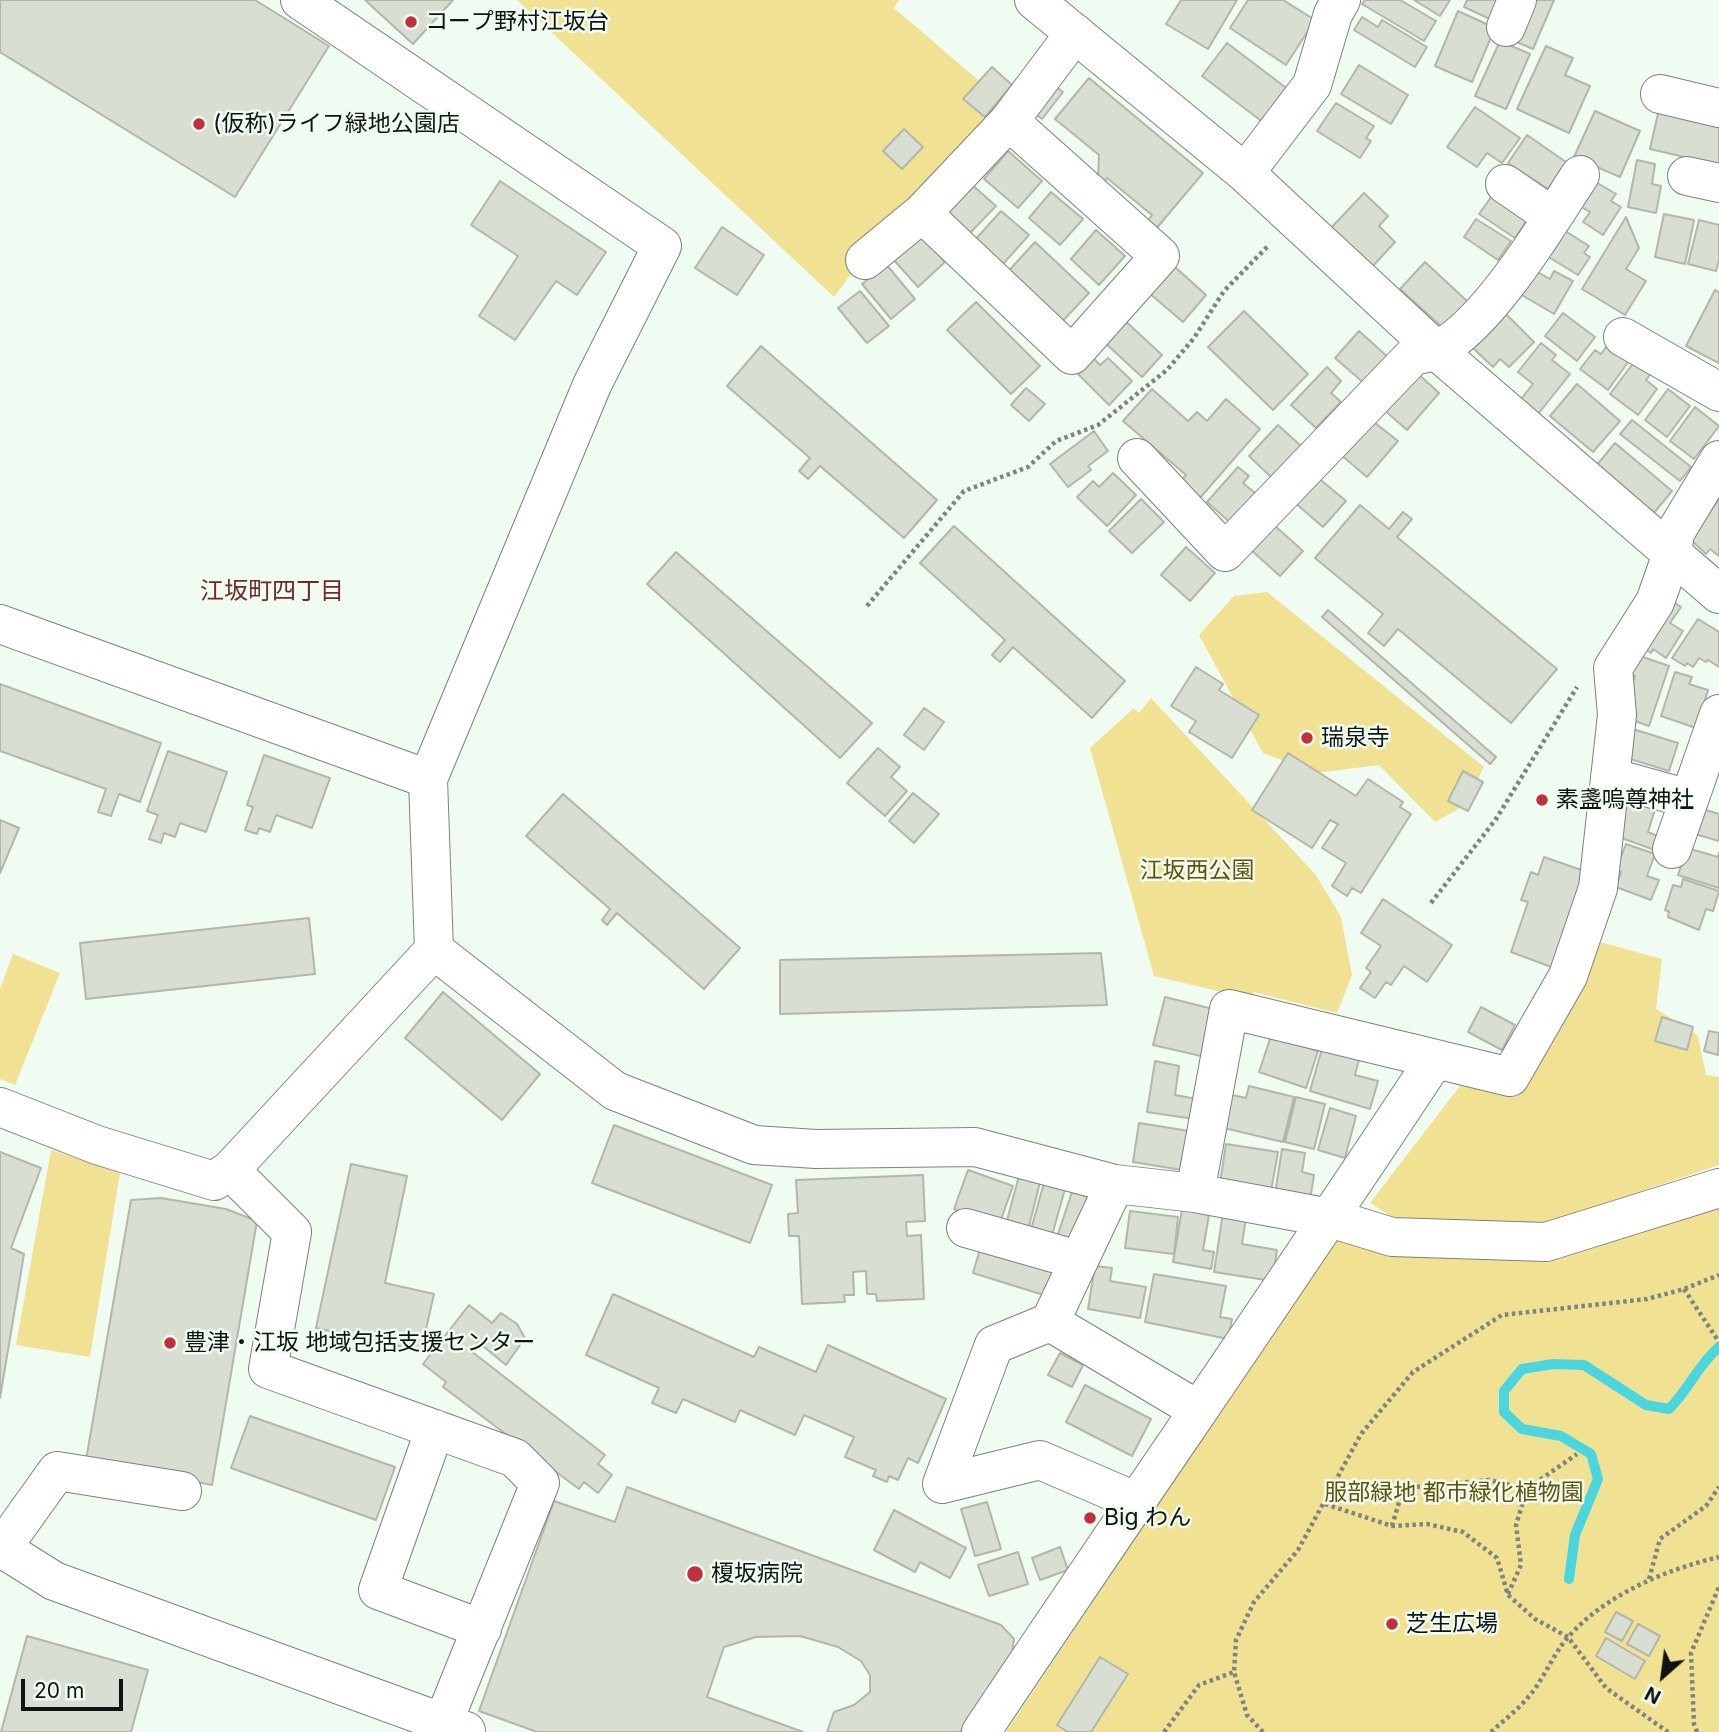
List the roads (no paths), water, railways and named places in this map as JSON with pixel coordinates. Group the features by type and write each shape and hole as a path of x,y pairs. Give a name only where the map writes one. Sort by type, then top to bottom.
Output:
{"street":[{"path":"0,1107 97,1145 214,1181 230,1170 434,950 428,779 592,385 662,246 300,0"},
{"path":"1034,0 1245,173 1437,351 1719,594"},
{"path":"1245,173 1312,85 1328,5"},
{"path":"864,260 922,213 1009,121 1075,33"},
{"path":"1660,94 1719,108"},
{"path":"922,213 1072,355 1160,256 1009,121"},
{"path":"1137,457 1225,552 1412,356 1437,351 1461,335 1493,300 1580,175"},
{"path":"1506,184 1553,217"},
{"path":"1623,337 1719,392"},
{"path":"1195,1193 1229,1009 1510,1077 1568,976 1598,888 1617,715 1613,668 1655,603 1672,554 1675,533 1719,460"},
{"path":"0,624 428,779"},
{"path":"1672,849 1719,714"},
{"path":"1610,777 1689,799"},
{"path":"434,950 615,1091 754,1145 816,1149 975,1147 1115,1184 1195,1193 1330,1219 1392,1237 1546,1242 1719,1188"},
{"path":"981,1732 1135,1501 1330,1219 1435,1059"},
{"path":"182,1491 57,1471 1,1547 54,1581 455,1728 482,1629 540,1483 515,1458 268,1369 292,1232 230,1170"},
{"path":"1115,1184 1050,1322 994,1345 942,1484 1040,1460 1135,1501"},
{"path":"966,1228 1078,1260"},
{"path":"1050,1322 1198,1410"},
{"path":"435,1429 378,1590 482,1629"}],"waterway":[{"path":"1569,1579 1575,1535 1598,1479 1591,1454 1561,1436 1522,1429 1504,1412 1504,1391 1522,1369 1553,1364 1584,1365 1646,1405 1669,1409 1705,1361 1719,1347"}],"place":[{"name":"コープ野村江坂台","path":"411,22"},
{"name":"(仮称)ライフ緑地公園店","path":"199,124"},
{"name":"瑞泉寺","path":"1307,738"},
{"name":"素盞嗚尊神社","path":"1542,800"},
{"name":"豊津・江坂 地域包括支援センター","path":"170,1343"},
{"name":"Big わん","path":"1090,1518"},
{"name":"榎坂病院","path":"695,1574"},
{"name":"芝生広場","path":"1392,1624"}],"district":[{"name":"江坂町四丁目","path":"272,592"}],"park label":[{"name":"江坂西公園","path":"1197,871"},
{"name":"服部緑地 都市緑化植物園","path":"1454,1493"}]}
